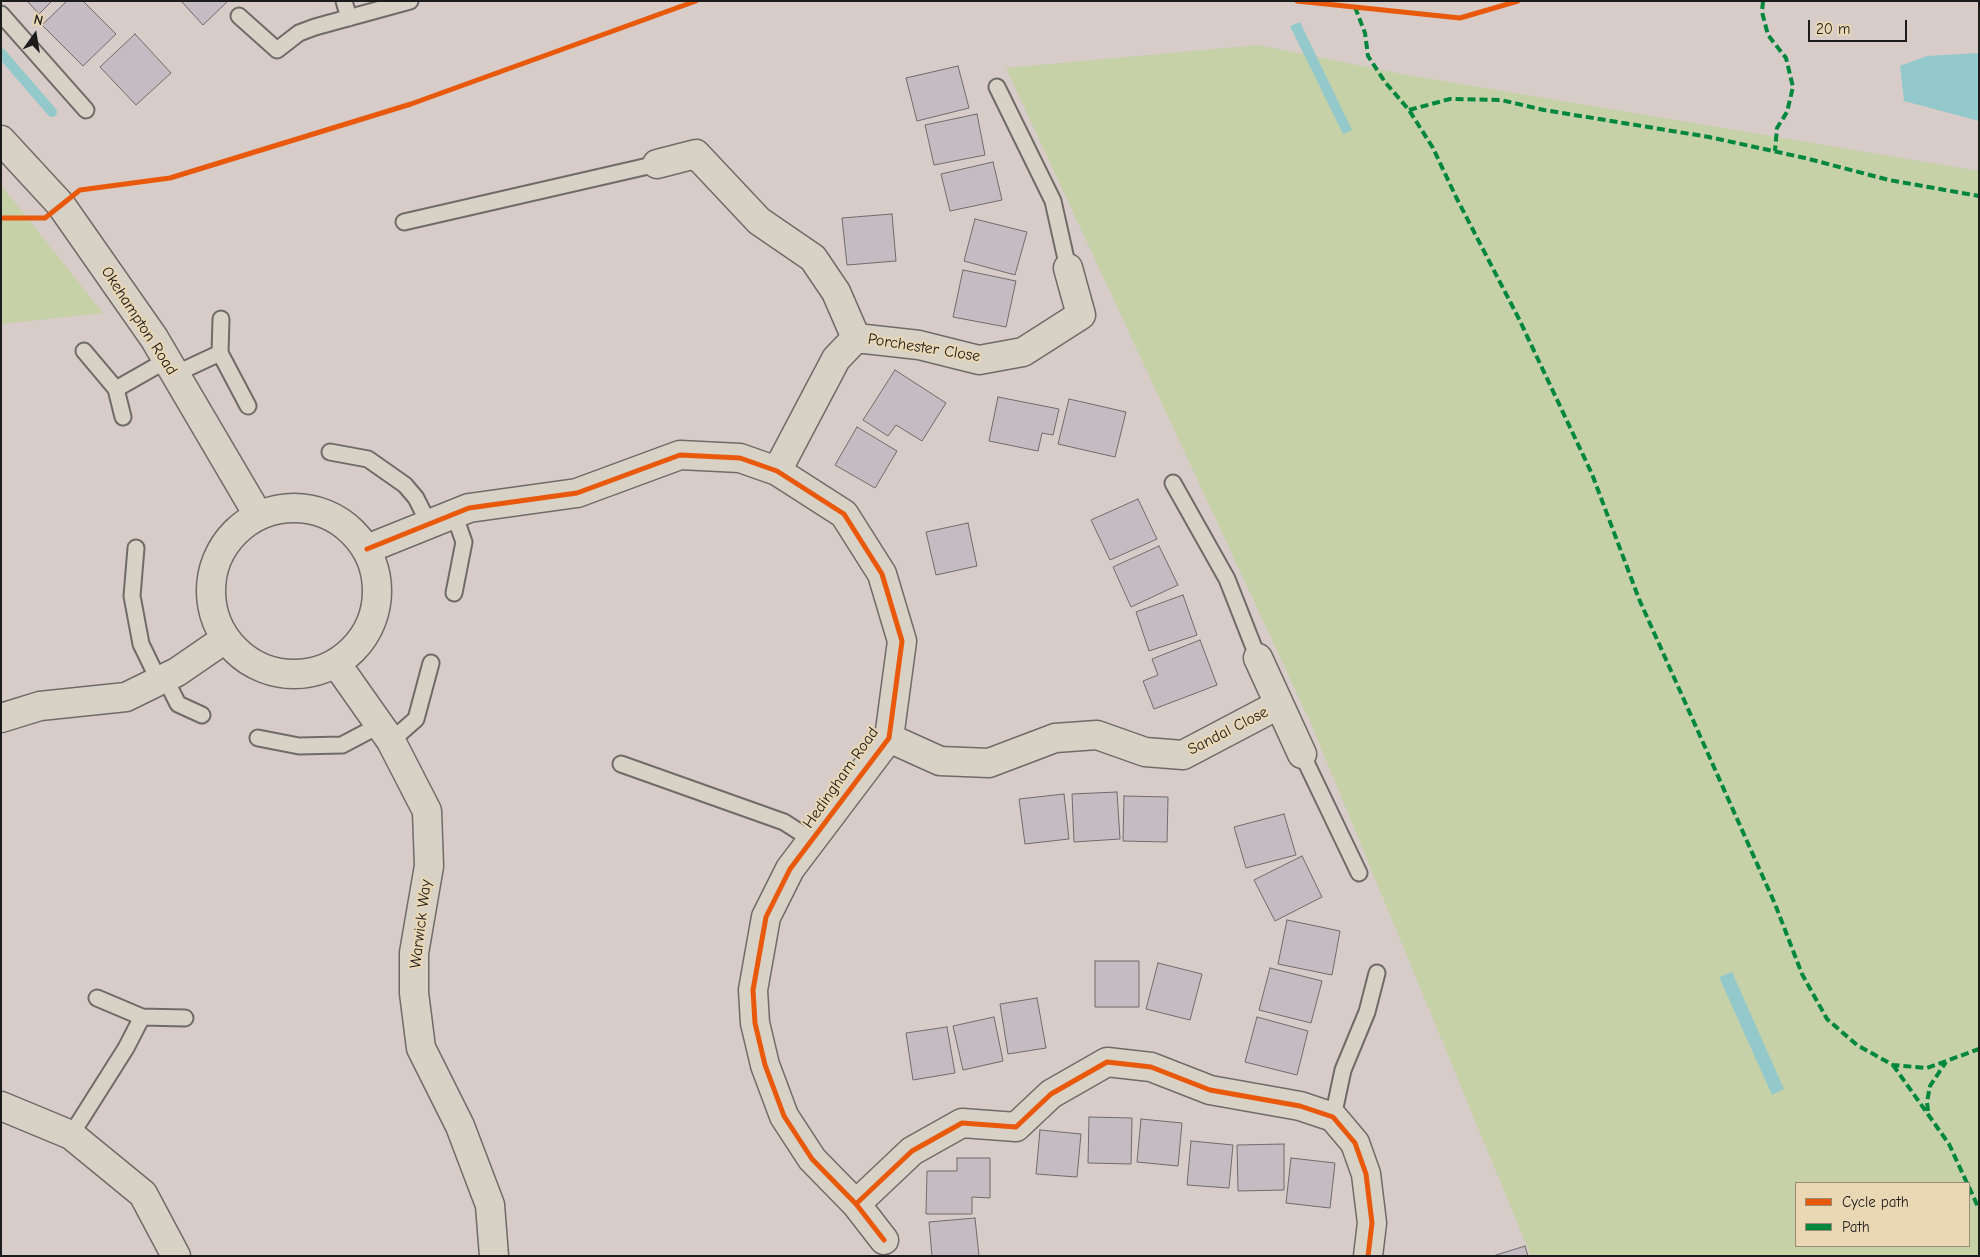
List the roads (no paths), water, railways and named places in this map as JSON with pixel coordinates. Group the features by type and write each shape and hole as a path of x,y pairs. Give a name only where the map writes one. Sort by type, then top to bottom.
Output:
{"street":[{"name":"Okehampton Road","path":"1,140 61,205 154,338 258,515"},
{"name":"Porchester Close","path":"657,164 696,154 759,221 813,258 836,292 856,338"},
{"name":"Porchester Close","path":"856,338 920,345 979,360 1024,352 1081,316 1068,268"},
{"name":"Porchester Close","path":"777,471 836,359 856,338"},
{"name":"Hedingham Road","path":"367,550 469,508 577,493 680,455 740,458 777,471 844,514 882,574 902,641 888,738 790,869 766,917 753,990 755,1023 766,1065 784,1116 812,1159 856,1204 884,1240"},
{"path":"282,508 307,508 331,516 352,530 367,550 376,574 378,600 371,625 356,647 336,663 312,672 286,673 260,667 238,652 225,639 212,607 212,579 220,553 236,531 258,515 282,508"},
{"path":"1,718 40,706 126,697 177,672 225,639"},
{"name":"Sandal Close","path":"1258,658 1302,754"},
{"name":"Warwick Way","path":"336,663 385,733 427,811 428,866 414,952 414,993 421,1048 460,1126 490,1205 494,1256"},
{"name":"Sandal Close","path":"888,738 940,761 989,763 1055,738 1096,735 1145,752 1183,755 1278,705"},
{"path":"856,1204 912,1151 962,1123 1016,1127 1051,1094 1107,1062 1151,1067 1210,1090 1292,1104 1333,1117 1354,1142 1366,1174 1372,1223 1368,1256"},
{"path":"1,1106 71,1135 143,1194 176,1256"}],"lane":[{"path":"344,1 349,18"},
{"path":"239,16 277,50 299,33 410,1"},
{"path":"1,14 86,110"},
{"path":"997,87 1052,201 1068,268"},
{"path":"404,222 657,164"},
{"path":"221,319 220,353 248,406"},
{"path":"84,351 116,389 124,417"},
{"path":"116,389 171,367 220,353"},
{"path":"330,452 368,459 405,485 416,498 429,524"},
{"path":"1173,483 1227,579 1258,658"},
{"path":"454,514 464,542 454,593"},
{"path":"136,548 132,596 141,644 178,704 202,715"},
{"path":"258,738 299,746 342,745 385,733 416,719 430,663"},
{"path":"1302,754 1359,873"},
{"path":"621,764 784,822 812,840"},
{"path":"1333,1117 1343,1070 1367,1012 1377,973"},
{"path":"97,998 142,1016 185,1018"},
{"path":"71,1135 126,1048 142,1016"}],"water":[{"path":"1300,22 1352,130 1343,134 1290,26"},
{"path":"1979,53 1979,121 1904,101 1900,66 1927,56"},
{"path":"1732,972 1784,1089 1772,1095 1719,977"}],"waterway":[{"path":"1,53 52,112"}]}
